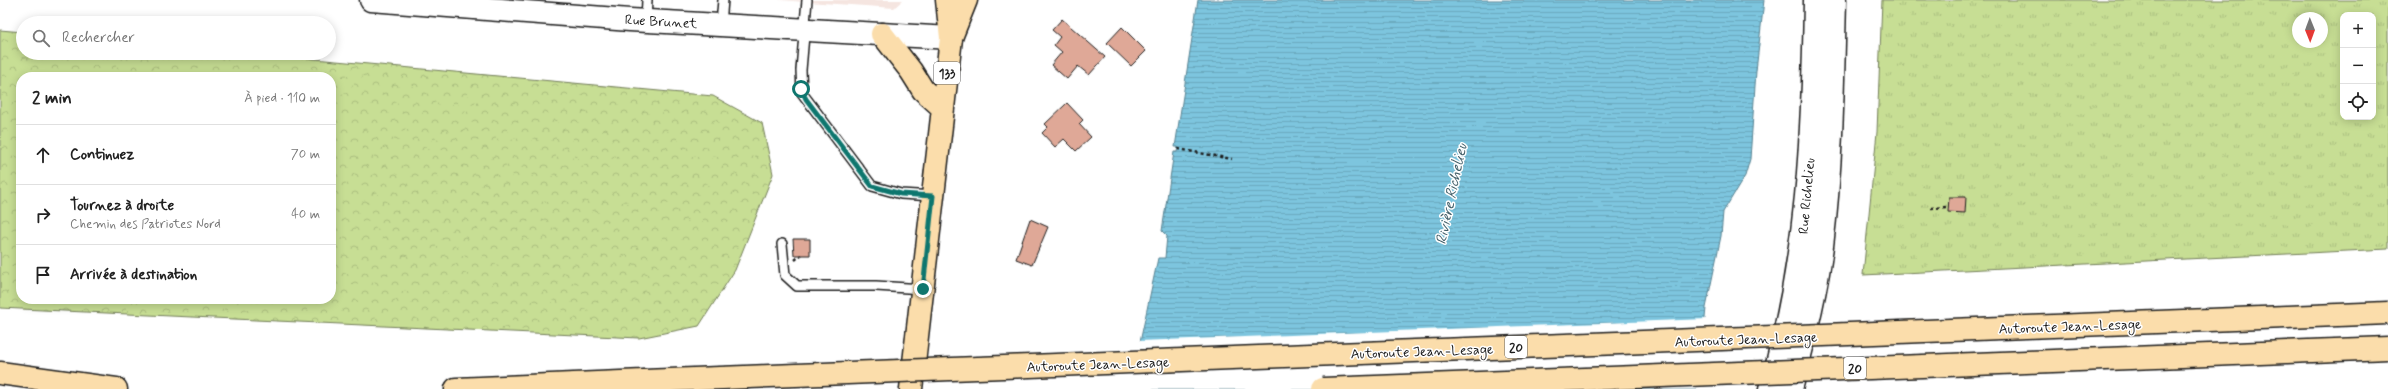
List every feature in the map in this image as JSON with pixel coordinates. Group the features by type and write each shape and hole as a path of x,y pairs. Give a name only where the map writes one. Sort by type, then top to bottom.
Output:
{"main road":[{"name":"Rue Brunet","path":"371,0 647,10 721,24 951,38"},
{"name":"133","path":"911,389 951,38 947,0"},
{"name":"133","path":"951,38 966,0"},
{"name":"Rue Richelieu","path":"1770,389 1791,307 1804,229 1809,181 1815,0"},
{"name":"Rue Richelieu","path":"1795,384 1815,293 1822,246 1831,138 1835,0"},
{"path":"882,34 911,70 922,90 943,108"},
{"name":"Autoroute Jean-Lesage","path":"456,389 2388,314"},
{"name":"20","path":"1323,389 2388,348"},
{"path":"0,373 116,389"}],"lane":[{"path":"721,24 723,0"},
{"path":"807,0 800,85 802,93 874,188 896,193 933,196"},
{"path":"782,244 785,275 797,286 876,286 923,289"}],"path":[{"path":"1178,149 1232,159"},
{"path":"1931,208 1948,208"}],"shaded area":[{"path":"778,0 903,0 894,8"}],"green space":[{"path":"1882,0 2388,0 2388,249 1863,275 1877,132"},
{"path":"0,30 16,31 16,60 325,60 713,96 762,123 773,174 735,270 699,326 639,338 0,308"}],"water":[{"name":"Rivière Richelieu","path":"1198,0 1764,0 1756,71 1750,159 1745,176 1723,212 1721,236 1706,308 1698,389 1130,389 1158,258 1165,258 1167,236 1162,231 1174,152 1177,152 1178,147 1175,147"}],"pier":[{"path":"1707,319 1700,389 1128,389 1138,341"}],"building":[{"path":"1062,19 1105,57 1089,75 1078,66 1067,79 1051,65 1062,52 1054,45 1060,37 1052,30"},
{"path":"1122,27 1146,51 1131,66 1107,43"},
{"path":"1067,103 1083,120 1079,124 1091,137 1076,151 1064,139 1055,147 1042,133 1048,127 1045,124"},
{"path":"1949,197 1966,197 1965,213 1948,212"},
{"path":"1030,219 1048,227 1032,265 1016,259"},
{"path":"793,239 810,239 810,255 794,255"}],"route":[{"path":"801,89 806,99 874,188 901,194 933,196 923,289"}]}
